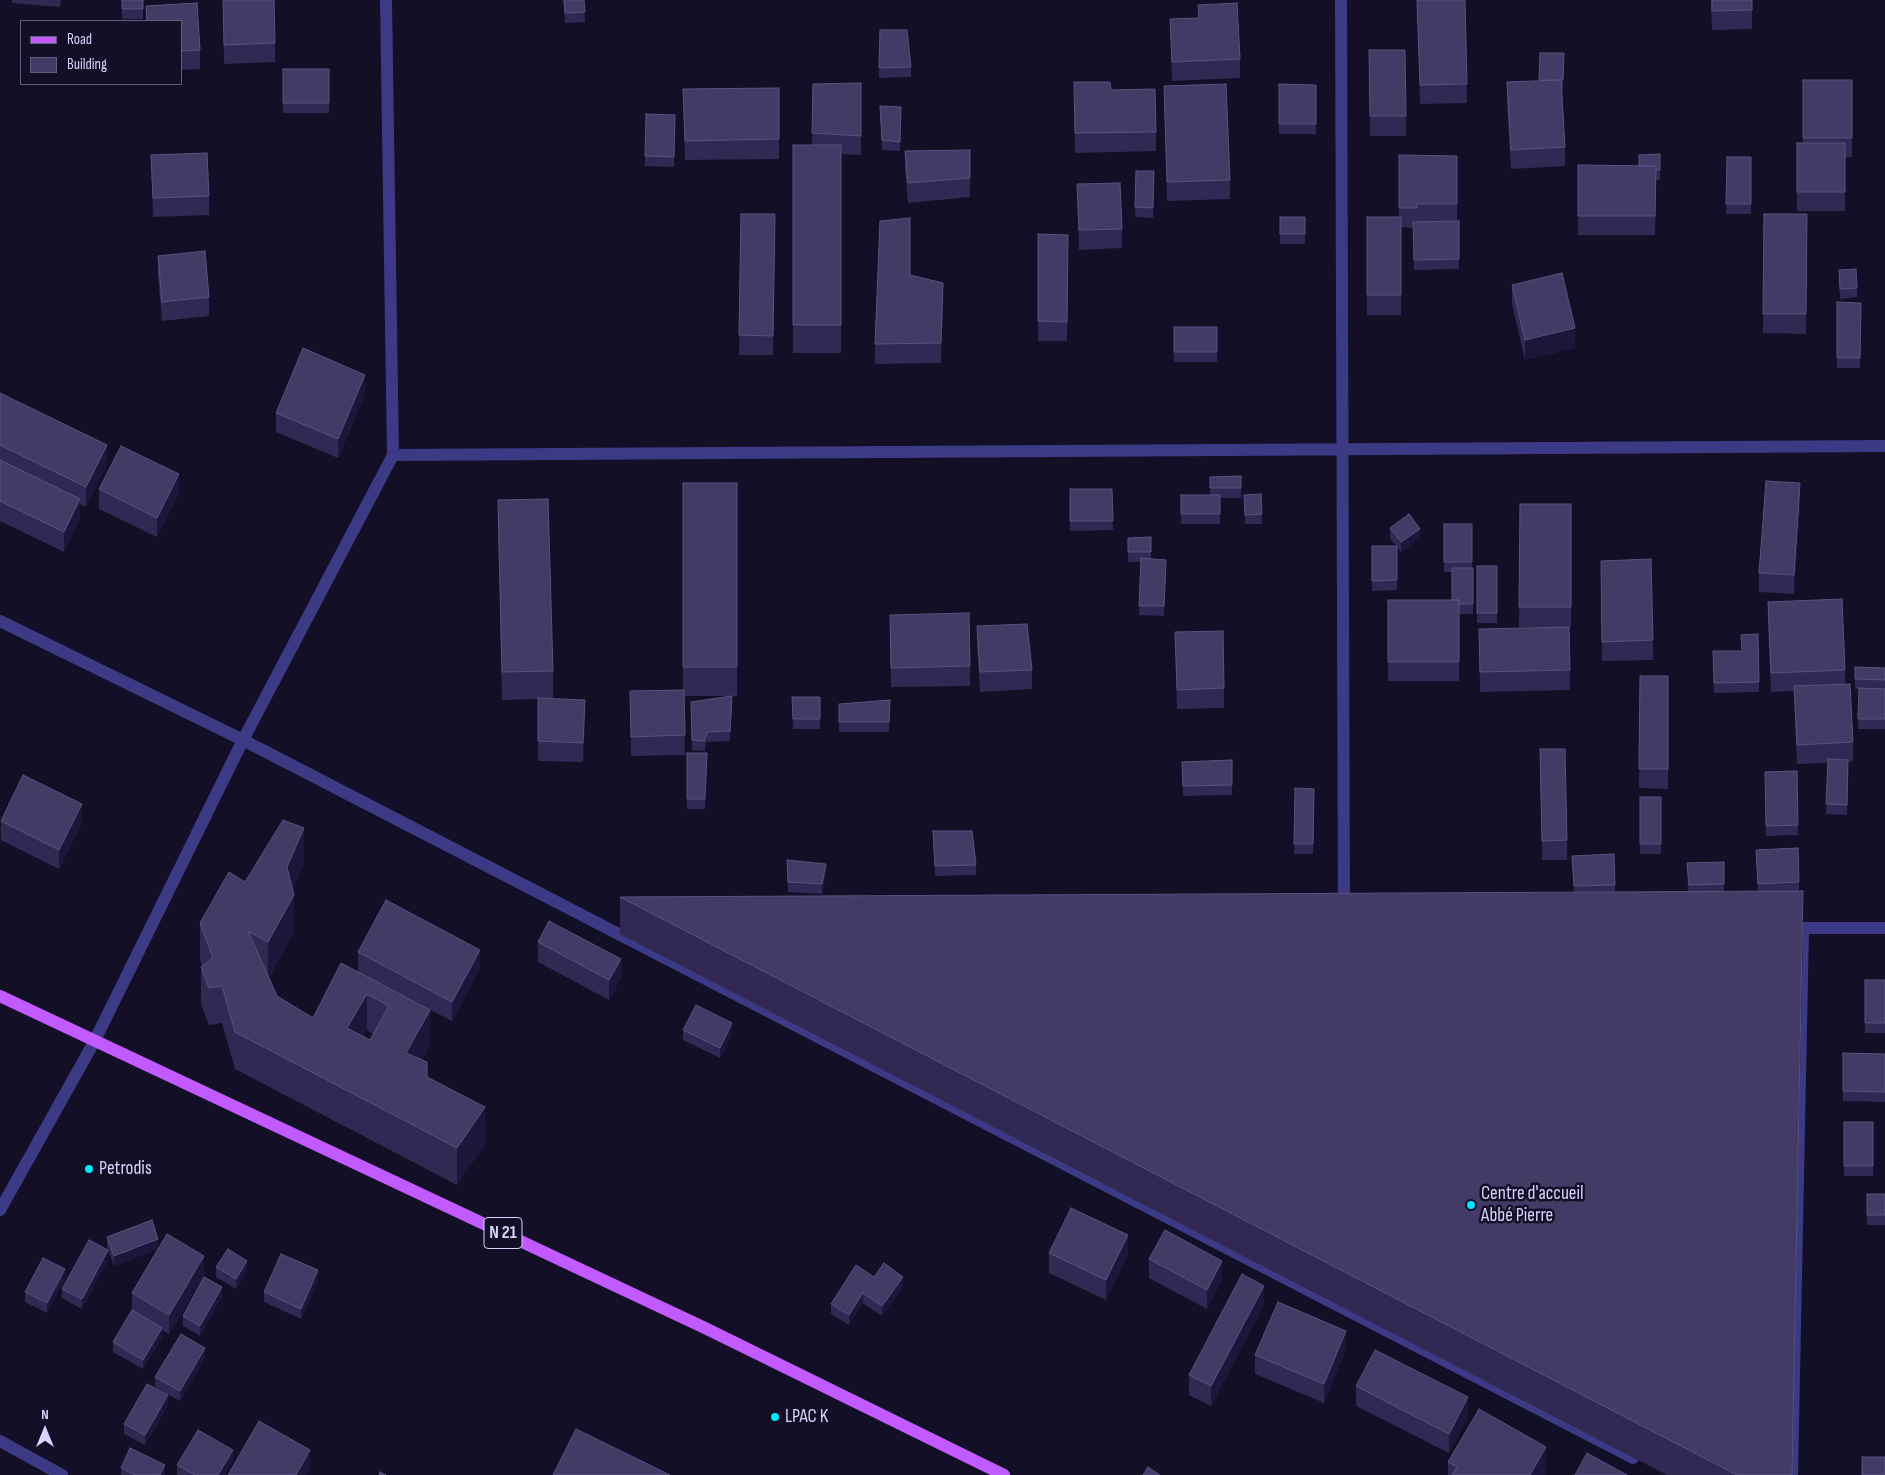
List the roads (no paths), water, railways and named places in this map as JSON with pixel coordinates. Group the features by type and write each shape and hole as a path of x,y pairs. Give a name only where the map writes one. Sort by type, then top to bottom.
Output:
{"main road":[{"name":"N 21","path":"0,996 94,1042 705,1328 1004,1475"}],"street":[{"path":"0,1210 94,1042 243,740 393,455 386,0"},
{"path":"1341,0 1344,921"},
{"path":"393,455 1885,446"},
{"path":"0,622 243,740 1649,1466"},
{"path":"1774,928 1885,928"},
{"path":"1792,1475 1804,928"},
{"path":"620,934 650,934"},
{"path":"0,1441 62,1475"}],"place":[{"name":"Petrodis","path":"89,1169"},
{"name":"Centre d'accueil Abbé Pierre","path":"1471,1205"},
{"name":"LPAC K","path":"775,1417"}]}
